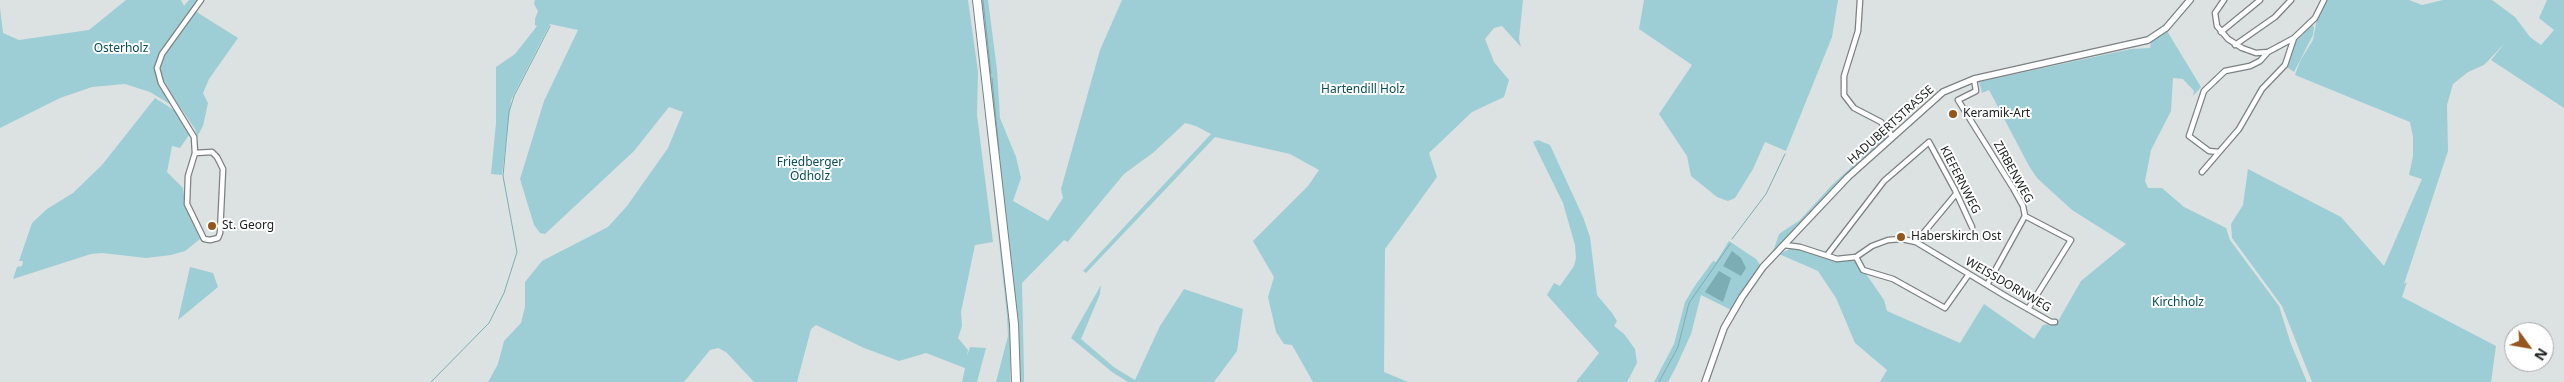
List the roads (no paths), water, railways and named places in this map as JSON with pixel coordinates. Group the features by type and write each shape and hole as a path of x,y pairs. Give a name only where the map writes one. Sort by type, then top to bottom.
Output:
{"main road":[{"path":"977,0 999,178 1014,324 1016,368 1014,382"}],"street":[{"path":"195,153 212,152 223,169 220,233 218,238 210,240 204,239 188,204 188,176 195,153 191,130 161,83 157,68 162,54 201,0"},
{"path":"1860,0 1858,31 1844,76 1844,95 1854,108 1881,122 1892,136"},
{"name":"HADUBERTSTRASSE","path":"1705,382 1724,328 1750,284 1784,245 1892,136 1943,92 1974,79 2148,40 2166,28 2190,0"},
{"path":"2224,0 2215,14 2217,26 2222,32 2235,45 2248,51 2268,52"},
{"path":"2222,32 2260,0"},
{"path":"2235,45 2275,17 2291,0"},
{"path":"2218,152 2209,151 2189,136 2204,91 2225,71 2250,66 2260,61 2268,52 2294,38 2316,18 2324,0"},
{"path":"2202,172 2239,129 2262,89 2285,65 2294,38"},
{"name":"ZIRBENWEG","path":"1974,79 1976,91 1958,100 2014,188 2023,206 2025,216 1987,285"},
{"name":"KIEFERNWEG","path":"1828,254 1884,181 1929,142 1972,227"},
{"path":"1916,242 1956,194"},
{"path":"2025,216 2071,240 2028,309"},
{"name":"WEISSDORNWEG","path":"1856,257 1872,246 1888,240 1902,239 1916,242 2028,309 2051,322 2055,322"},
{"path":"1784,245 1828,254 1837,259 1856,257 1862,270 1893,279 1945,308 1969,274"}],"waterway":[{"path":"983,0 991,74"},
{"path":"431,382 489,323 504,293 517,252 503,176 509,112 514,96 550,26"},
{"path":"992,78 999,151"},
{"path":"1732,239 1766,194 1785,154"},
{"path":"1659,382 1678,347 1689,303 1730,244"}],"place":[{"name":"Keramik-Art","path":"1953,114"},
{"name":"St. Georg","path":"212,226"},
{"name":"Haberskirch Ost","path":"1901,237"}],"park label":[{"name":"Osterholz","path":"121,49"},
{"name":"Hartendill Holz","path":"1363,90"},
{"name":"Friedberger Ödholz","path":"810,170"},
{"name":"Kirchholz","path":"2178,303"}]}
